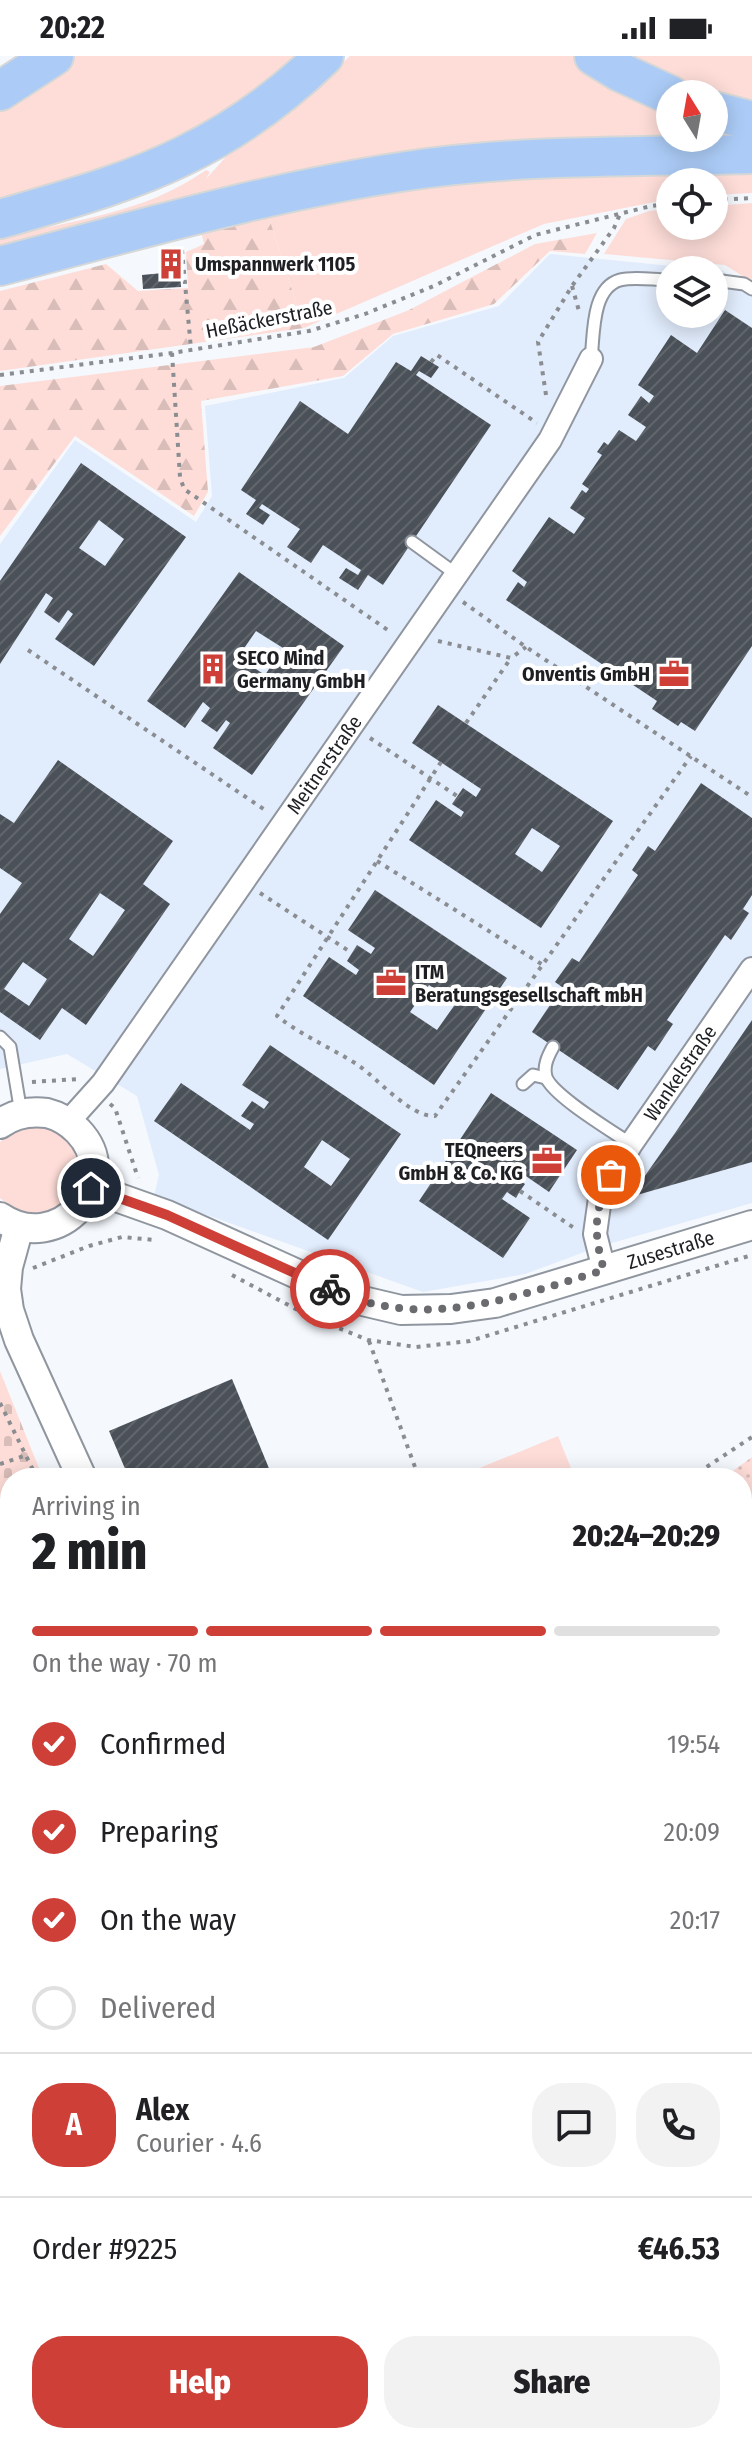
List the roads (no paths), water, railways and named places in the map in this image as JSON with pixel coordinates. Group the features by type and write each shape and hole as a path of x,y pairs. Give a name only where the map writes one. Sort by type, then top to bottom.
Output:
{"highway":[{"path":"0,91 54,56"},
{"path":"0,219 102,187 184,155 256,112 324,56"},
{"path":"594,56 656,89"},
{"path":"728,115 752,121"},
{"path":"0,266 298,191 411,170 543,158 752,154"}],"street":[{"name":"Meitnerstraße","path":"68,1122 103,1083 408,644 591,359"},
{"name":"Wankelstraße","path":"604,1270 595,1234 600,1198 631,1144 752,969"},
{"path":"11,1119 36,1112 53,1114 68,1122 81,1135 90,1151 94,1169 85,1202 63,1222 34,1229 9,1222 6,1289 9,1310 19,1340 77,1468"},
{"name":"Zusestraße","path":"91,1188 167,1215 350,1298 401,1310 451,1309 495,1303 752,1225"}],"lane":[{"path":"591,359 599,300 613,283 622,279 656,280"},
{"path":"728,282 744,284 752,289"},
{"path":"412,542 450,582"},
{"path":"0,1037 10,1047 11,1119"},
{"path":"546,1078 545,1060 553,1047"},
{"path":"523,1084 533,1075 546,1078 561,1095 631,1144"}],"place":[{"name":"Umspannwerk 1105","path":"171,264"},
{"name":"SECO Mind Germany GmbH","path":"213,669"},
{"name":"Onventis GmbH","path":"674,674"},
{"name":"ITM Beratungsgesellschaft mbH","path":"391,983"},
{"name":"TEQneers GmbH & Co. KG","path":"547,1161"}]}
